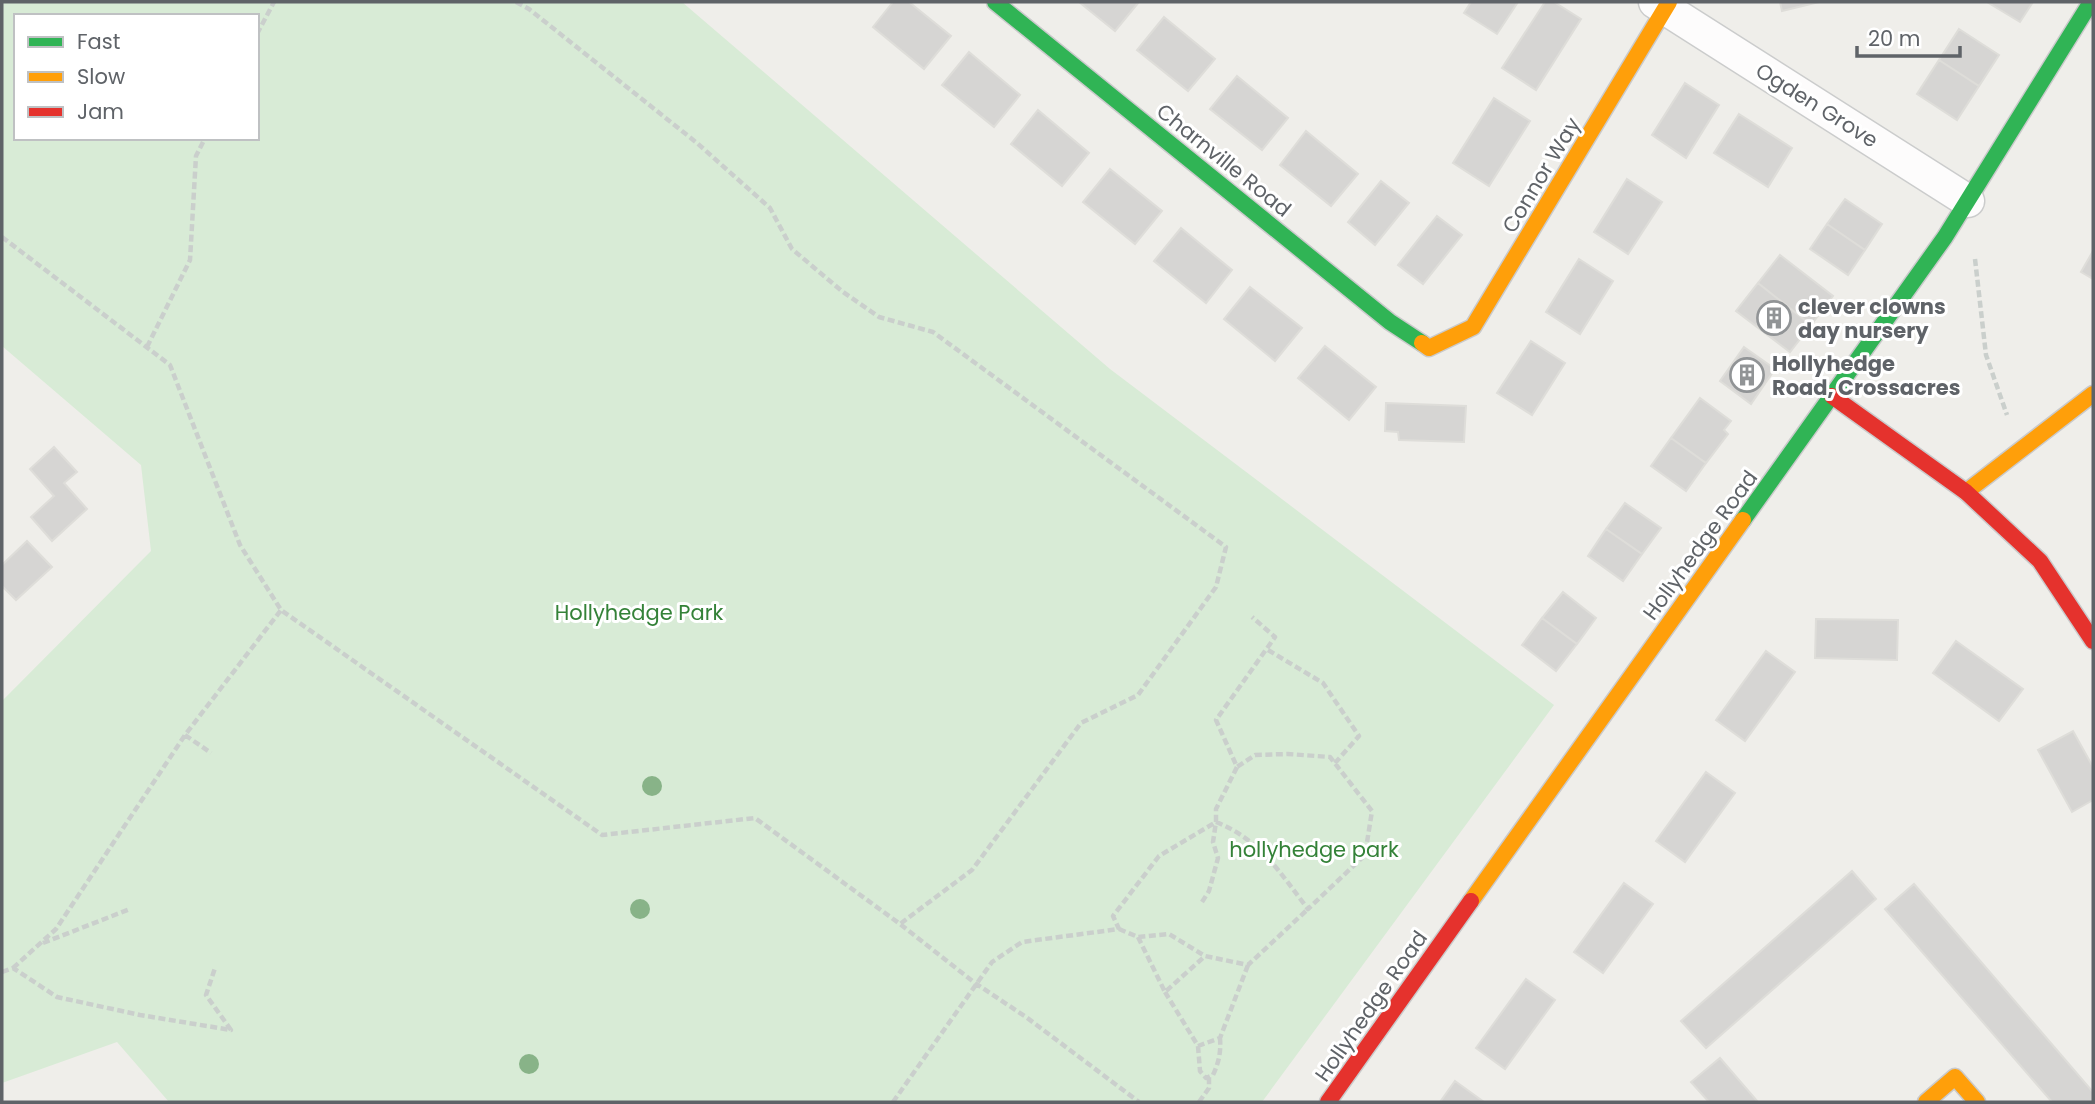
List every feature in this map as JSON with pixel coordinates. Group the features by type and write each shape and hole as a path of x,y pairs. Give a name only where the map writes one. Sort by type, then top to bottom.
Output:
{"street":[{"name":"Charnville Road","path":"995,2 1390,322 1429,348"},
{"name":"Hollyhedge Road","path":"1328,1102 1968,201 2091,2"},
{"name":"Connor Way","path":"1429,348 1474,327 1663,4"},
{"name":"Ogden Grove","path":"1663,4 1968,201"},
{"path":"1966,492 2093,394"},
{"path":"1832,396 1966,492 2040,561 2093,641"},
{"path":"1926,1102 1955,1077 1977,1102"}],"path":[{"path":"259,30 274,2"},
{"path":"516,2 529,9 718,161 770,208 792,249 843,292 879,317 933,332 1226,547 1216,587 1138,695 1082,723 972,870 900,924"},
{"path":"147,347 190,260 196,156 204,140"},
{"path":"2,237 170,365 240,545 281,610 602,835 755,818 1139,1102"},
{"path":"1975,259 1986,355 2010,421"},
{"path":"2,972 13,968 56,929 185,735 281,610"},
{"path":"1237,767 1216,720 1275,637 1252,617"},
{"path":"1268,650 1323,683 1359,736 1335,763"},
{"path":"185,735 211,753"},
{"path":"1138,937 1165,992 1198,1046 1200,1071 1206,1078 1213,1075 1221,1051 1220,1038 1248,965 1365,855 1372,811 1330,757 1255,755 1237,767 1216,809 1213,842 1218,859 1209,891 1202,902"},
{"path":"1216,822 1233,829 1262,850 1308,909"},
{"path":"1119,929 1113,916 1159,856 1216,822"},
{"path":"42,943 130,909"},
{"path":"893,1102 975,983 992,962 1022,942 1119,929 1138,937 1169,934 1205,956 1248,965"},
{"path":"1165,992 1205,956"},
{"path":"13,968 57,997 140,1015 231,1030 206,995 215,968"},
{"path":"1198,1046 1220,1038"},
{"path":"1199,1102 1209,1088 1209,1077"}],"green space":[{"name":"Hollyhedge Park","path":"2,2 682,2 1110,369 1554,705 1262,1102 169,1102 117,1042 2,1083 2,701 151,551 141,465 2,346"}],"building":[{"path":"893,2 909,2 951,36 924,69 873,27"},
{"path":"1079,2 1139,2 1115,31"},
{"path":"1471,2 1518,2 1497,34 1464,13"},
{"path":"1545,2 1554,2 1581,19 1536,90 1502,68"},
{"path":"1780,2 1819,2 1782,11"},
{"path":"1987,2 2033,2 2020,22"},
{"path":"1164,17 1215,59 1188,91 1137,50"},
{"path":"1959,29 1999,55 1979,86 1939,60"},
{"path":"969,52 1020,95 994,127 942,85"},
{"path":"1939,60 1979,86 1957,120 1917,94"},
{"path":"1237,76 1288,118 1262,150 1210,109"},
{"path":"1685,83 1719,105 1686,158 1652,135"},
{"path":"1494,98 1530,121 1489,186 1453,163"},
{"path":"1038,110 1089,153 1062,186 1011,144"},
{"path":"1739,114 1792,148 1768,187 1714,153"},
{"path":"1306,131 1358,174 1331,206 1280,165"},
{"path":"1110,169 1162,211 1135,244 1083,202"},
{"path":"1627,179 1662,202 1628,254 1594,232"},
{"path":"1381,181 1409,203 1375,245 1348,222"},
{"path":"1845,199 1882,224 1865,250 1827,224"},
{"path":"1437,216 1462,235 1423,284 1398,265"},
{"path":"1827,224 1865,250 1848,275 1810,249"},
{"path":"1181,228 1232,270 1206,303 1154,261"},
{"path":"2093,251 2093,279 2081,272"},
{"path":"1780,255 1833,296 1811,325 1758,283"},
{"path":"1579,259 1613,281 1580,334 1546,312"},
{"name":"clever clowns day nursery","path":"1758,283 1811,325 1790,352 1736,311"},
{"path":"1250,287 1302,328 1275,361 1224,319"},
{"path":"1531,341 1565,363 1532,415 1497,393"},
{"path":"1325,346 1376,387 1349,420 1298,378"},
{"name":"Hollyhedge Road, Crossacres","path":"1744,347 1775,369 1751,404 1720,381"},
{"path":"1700,398 1731,421 1724,430 1728,434 1706,463 1671,438"},
{"path":"1386,403 1466,406 1464,442 1399,440 1398,432 1385,431"},
{"path":"1671,438 1706,463 1686,491 1651,466"},
{"path":"54,447 77,472 64,483 87,509 52,541 31,517 54,496 30,469"},
{"path":"1625,503 1661,528 1642,554 1606,529"},
{"path":"1606,529 1642,554 1623,581 1588,556"},
{"path":"27,541 52,567 16,600 2,586 2,565"},
{"path":"1563,592 1596,618 1577,644 1542,618"},
{"path":"1542,618 1577,644 1556,671 1522,645"},
{"path":"1816,619 1898,620 1897,660 1815,658"},
{"path":"1956,641 2023,689 1999,721 1933,673"},
{"path":"1766,651 1795,672 1745,741 1716,720"},
{"path":"2073,731 2093,767 2093,800 2072,812 2038,750"},
{"path":"1706,772 1735,793 1685,862 1656,841"},
{"path":"1852,871 1876,899 1706,1048 1681,1021"},
{"path":"1624,883 1653,904 1603,973 1574,952"},
{"path":"1914,884 2093,1092 2093,1102 2052,1102 1885,909"},
{"path":"1526,979 1555,1000 1505,1069 1476,1048"},
{"path":"1720,1058 1758,1102 1709,1102 1691,1082"},
{"path":"1455,1081 1484,1102 1440,1102"}],"traffic: fast":[{"path":"995,2 1390,322 1422,343"},
{"path":"1743,520 1945,237 2091,2"}],"traffic: slow":[{"path":"1422,343 1429,348 1473,327 1669,2"},
{"path":"1966,492 2093,394"},
{"path":"1471,901 1743,520"},
{"path":"1926,1102 1955,1077 1977,1102"}],"traffic: jam":[{"path":"1832,396 1966,492 2040,561 2093,641"},
{"path":"1328,1102 1471,901"}],"place":[{"name":"clever clowns day nursery","path":"1774,318"},
{"name":"Hollyhedge Road, Crossacres","path":"1747,375"}],"park label":[{"name":"hollyhedge park","path":"1314,849"}]}
